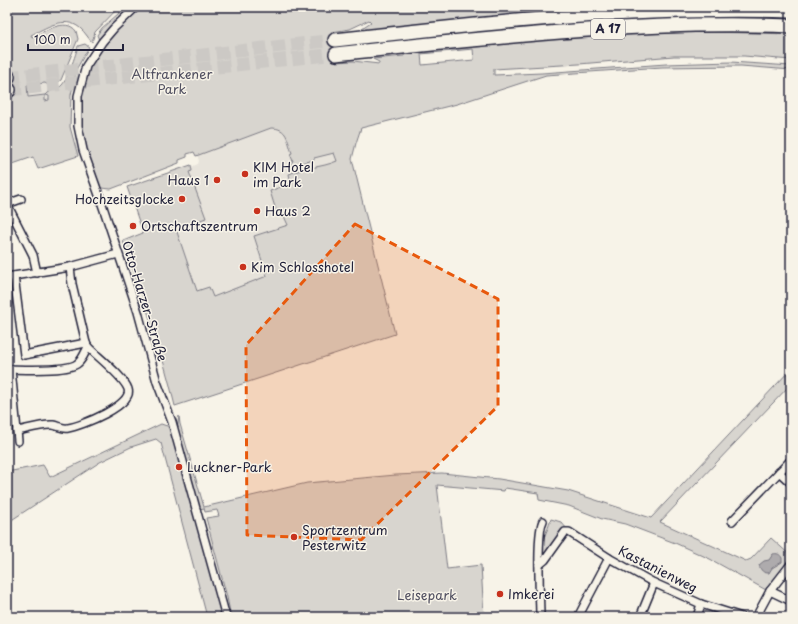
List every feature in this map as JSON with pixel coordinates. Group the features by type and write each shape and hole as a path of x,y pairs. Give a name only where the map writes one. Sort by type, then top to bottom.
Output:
{"highway":[{"name":"A 17","path":"335,40 494,23 596,15 691,11 791,12"},
{"name":"A 17","path":"336,54 510,35 592,29 693,25 791,26"}],"street":[{"name":"Otto-Harzer-Straße","path":"136,7 114,28 95,51 86,66 78,96 78,126 80,141 138,312 158,382 172,422 226,617"},
{"path":"21,199 7,204 33,255 37,272"},
{"path":"87,345 24,355 11,276 70,267 118,254"},
{"path":"17,431 53,425 67,429 117,408 127,399 129,391 125,382 87,345 72,284 70,267"},
{"path":"18,441 9,369 56,369 73,366 78,364 87,345"},
{"path":"732,521 791,460"},
{"path":"779,472 791,483"},
{"path":"540,617 539,565 541,524 543,520"},
{"name":"Kastanienweg","path":"539,565 545,560 565,532 569,532 609,558 654,583 701,604 742,617"},
{"path":"578,617 609,558"},
{"path":"756,617 770,591 791,564"},
{"path":"640,617 654,583"},
{"path":"770,591 791,601"},
{"path":"697,617 701,604"}],"highlighted area":[{"path":"355,224 498,299 498,406 361,540 247,535 246,345"}],"shaded area":[{"path":"45,83 50,86 49,100 45,101 44,95 28,97 27,85"},
{"path":"271,128 279,128 285,132 292,153 314,160 314,158 334,153 337,162 289,174 291,183 277,214 282,212 288,226 268,276 213,297 197,291 176,229 206,218 189,172 192,171 191,167 198,164 199,161 197,155"},
{"path":"773,554 780,556 782,558 782,562 772,568 769,573 764,572 761,570 759,565 764,561 769,560"}],"green space":[{"path":"7,7 119,7 95,32 92,42 80,28 74,24 68,23 55,24 31,35 32,37 49,29 61,25 67,25 76,31 78,39 61,80 53,86 45,83 27,85 28,97 45,95 45,101 49,100 49,96 46,95 48,93 60,87 64,82 78,46 85,44 89,47 77,68 71,95 70,127 78,156 38,169 33,157 7,166 7,99 11,98 9,68 7,68"},
{"path":"126,7 131,7 99,40 97,35 102,28"},
{"name":"Altfrankener Park","path":"142,7 632,7 508,15 362,31 362,28 371,22 369,20 350,29 332,32 336,62 353,61 379,64 379,62 373,59 404,56 405,53 578,37 647,33 723,32 791,34 791,60 744,56 674,56 494,69 494,75 666,64 731,62 791,66 791,70 741,66 662,67 546,75 457,104 361,128 352,159 395,334 175,406 158,343 123,241 143,233 127,187 191,165 192,171 189,172 206,218 176,229 197,291 209,287 213,297 267,276 254,236 288,225 282,212 277,214 270,191 291,183 289,174 337,161 334,153 314,158 314,160 292,165 291,162 293,161 290,154 292,153 288,139 281,130 271,128 196,156 194,152 187,154 187,157 179,160 179,163 111,189 101,188 84,142 82,132 81,109 84,87 91,65 100,49 123,24","holes":["473,49 474,60 422,65 421,54"]},
{"name":"Leisepark","path":"791,369 791,384 660,522 746,561 751,559 771,538 791,556 791,559 766,590 710,559 675,543 625,524 602,519 569,506 539,500 538,493 505,488 504,491 437,485 447,569 481,565 484,617 231,617 206,518 219,516 217,510 205,512 204,508 199,509 177,430 179,416 204,507 307,483 396,475 442,473 499,479 568,491 651,518"},
{"path":"161,424 170,427 223,617 207,617 161,443 156,439 131,447 100,462 7,523 7,472 43,465 50,477"},
{"path":"551,519 561,522 568,530 543,557 543,541"}],"tunnel":[{"path":"8,77 335,40"},
{"path":"9,90 336,54"}],"place":[{"name":"KIM Hotel im Park","path":"245,174"},
{"name":"Haus 1","path":"217,180"},
{"name":"Hochzeitsglocke","path":"182,199"},
{"name":"Haus 2","path":"257,211"},
{"name":"Ortschaftszentrum","path":"133,226"},
{"name":"Kim Schlosshotel","path":"243,267"},
{"name":"Luckner-Park","path":"179,467"},
{"name":"Sportzentrum Pesterwitz","path":"294,537"},
{"name":"Imkerei","path":"500,594"}]}
